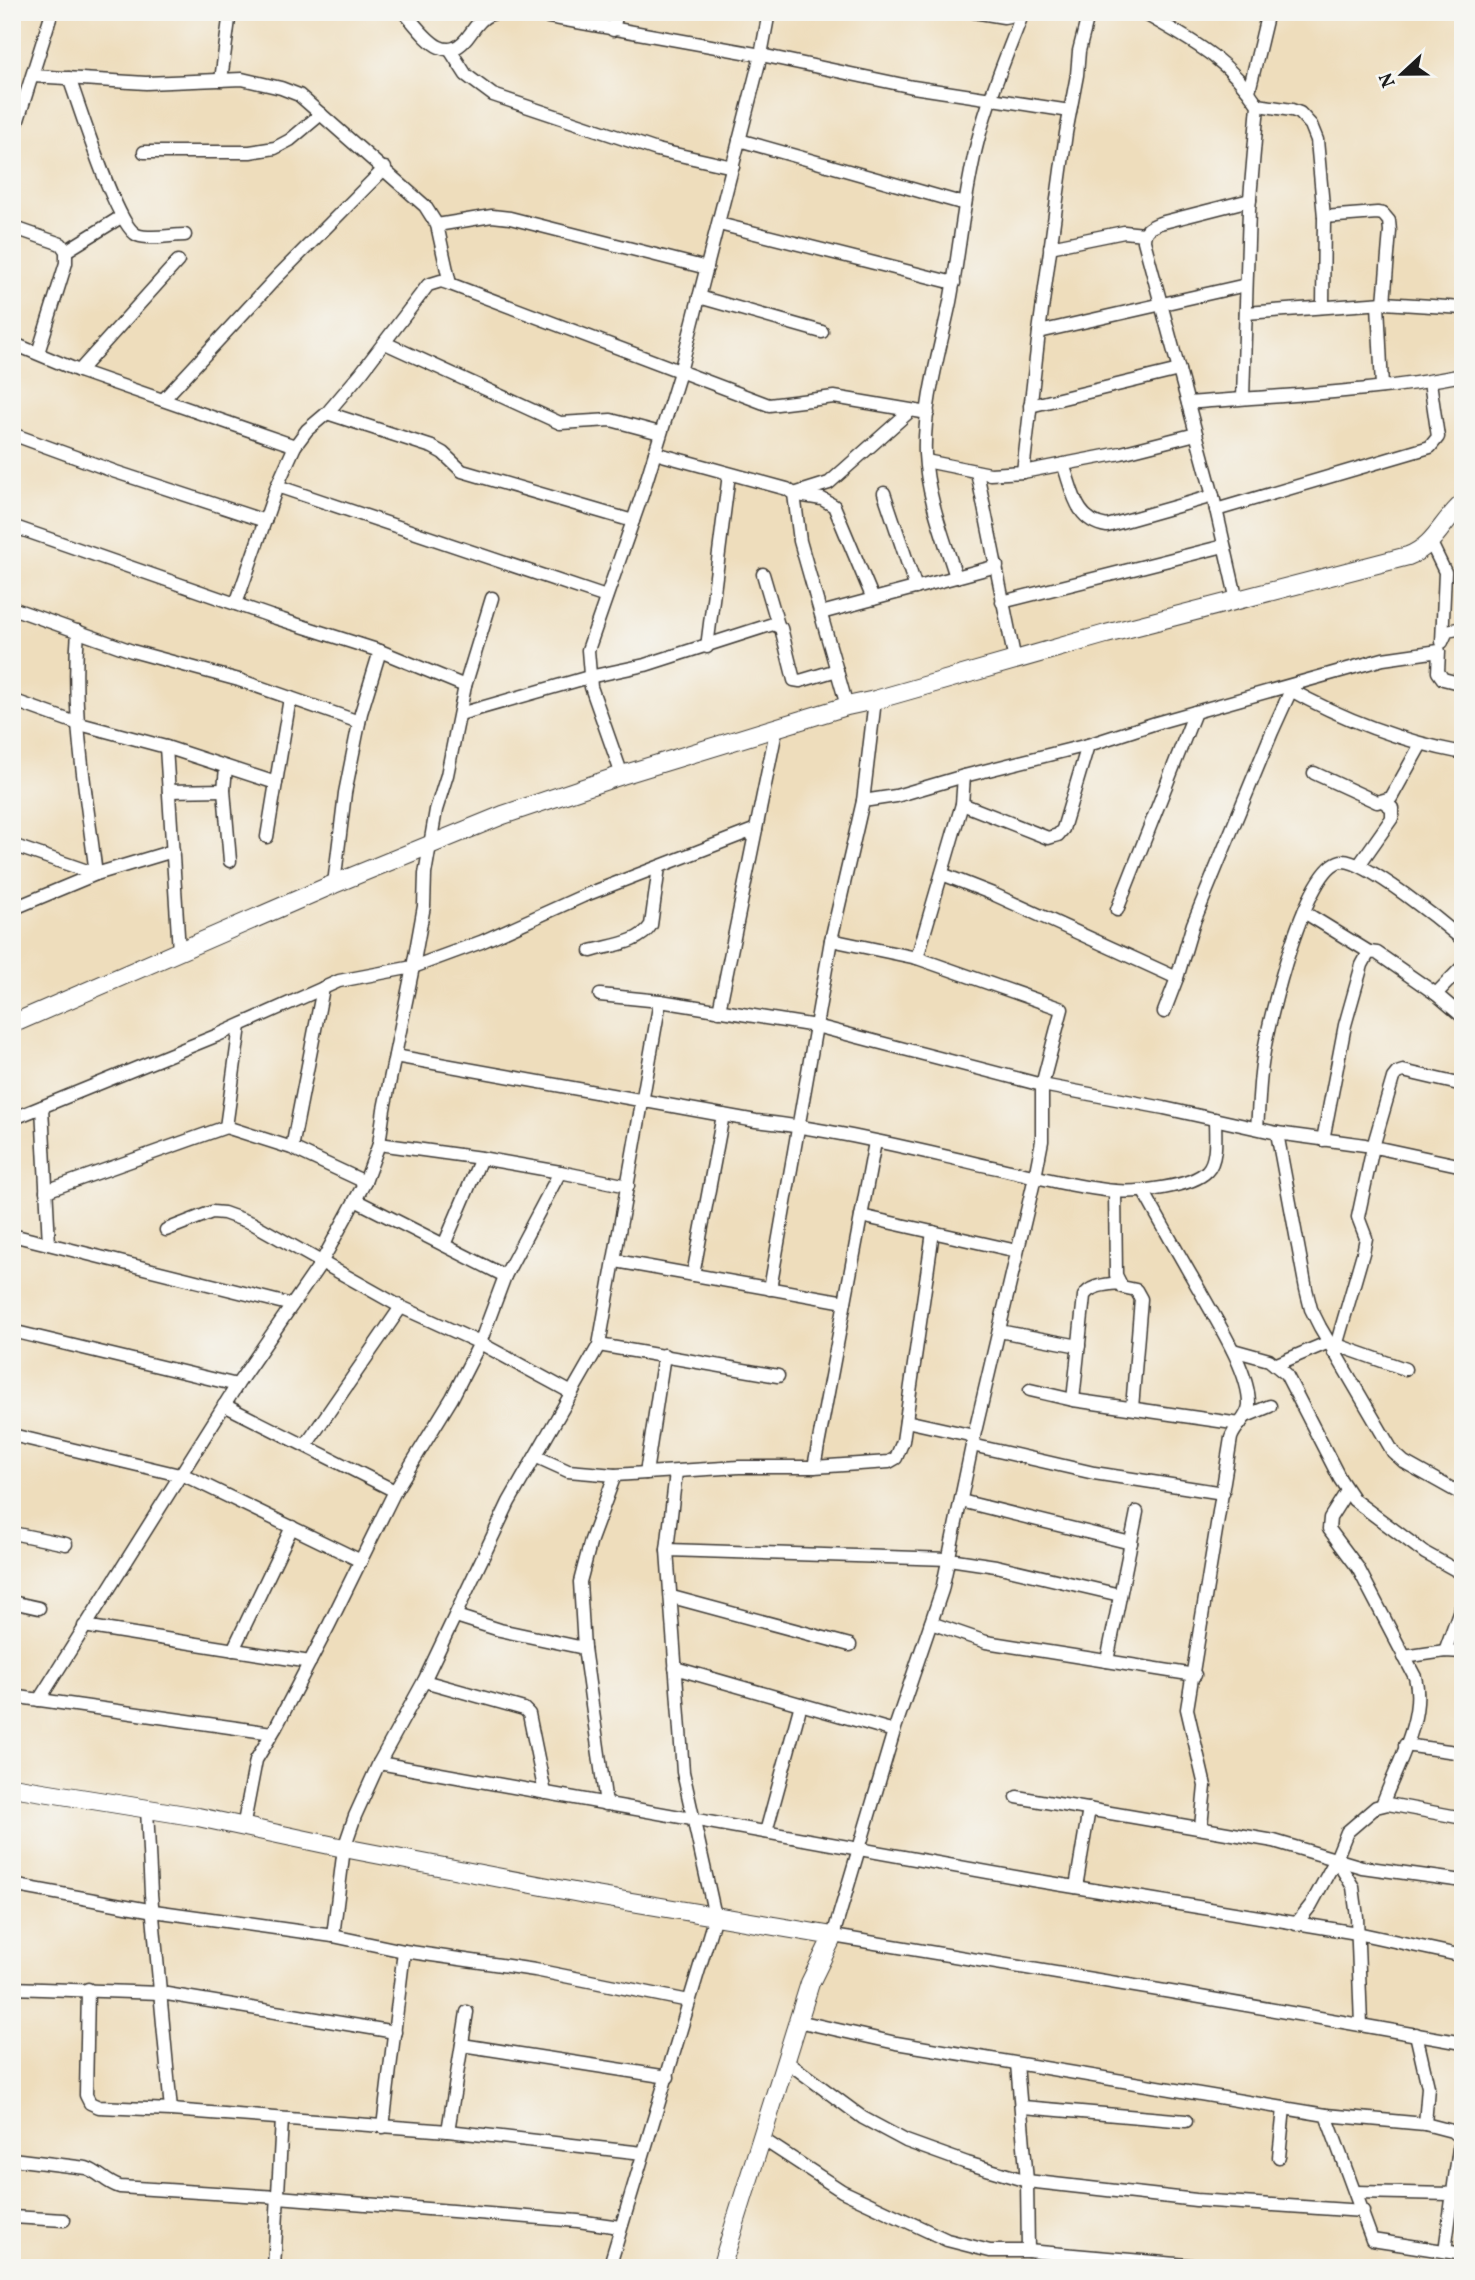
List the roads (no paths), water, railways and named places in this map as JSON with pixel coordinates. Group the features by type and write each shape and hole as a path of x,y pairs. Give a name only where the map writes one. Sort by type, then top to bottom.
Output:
{"street":[{"path":"12,139 52,12"},
{"path":"221,80 230,12"},
{"path":"404,12 436,47 450,50 463,45 486,15 497,12 527,13 761,55 913,87 1070,111"},
{"path":"613,30 617,12"},
{"path":"622,775 589,677 588,650 633,521 680,372 761,55 769,12"},
{"path":"974,12 1004,17 1026,14"},
{"path":"1023,472 1050,247 1079,51 1089,12"},
{"path":"1142,12 1207,49 1221,60 1249,91 1258,106 1250,200 1243,398"},
{"path":"1249,91 1268,12"},
{"path":"956,577 927,477 928,413 954,283 977,143 990,99 1026,14"},
{"path":"450,50 466,75 493,95 657,150 733,167"},
{"path":"33,76 146,83 242,79 299,95 425,206 437,225 450,284"},
{"path":"69,78 121,217 131,231 139,236 185,234"},
{"path":"1258,106 1300,113 1311,125 1317,140 1324,217 1323,307"},
{"path":"144,152 250,152 275,148 290,140 321,114"},
{"path":"739,140 965,204"},
{"path":"163,400 276,278 385,168"},
{"path":"1237,601 1213,496 1144,234 1148,228 1160,223 1250,200"},
{"path":"1324,217 1383,214 1389,221 1381,304 1382,387"},
{"path":"437,225 492,216 510,218 707,268"},
{"path":"66,251 121,217"},
{"path":"719,224 954,283"},
{"path":"12,227 61,244 66,251 66,263 38,353"},
{"path":"1050,247 1124,232 1144,234"},
{"path":"79,371 178,261"},
{"path":"236,604 278,485 295,446 307,430 327,413 385,343 428,285 441,281 769,405 834,397 928,413"},
{"path":"1038,332 1247,285"},
{"path":"699,297 822,332"},
{"path":"1246,313 1381,304 1463,307"},
{"path":"12,343 79,371 295,446"},
{"path":"385,343 560,423 611,420 660,433"},
{"path":"1030,406 1179,370"},
{"path":"1188,403 1309,395 1430,382 1463,375"},
{"path":"1216,510 1430,447 1438,437 1430,382"},
{"path":"794,494 829,483 910,411"},
{"path":"327,413 432,447 443,453 462,471 633,521"},
{"path":"12,433 116,472 265,521"},
{"path":"926,461 990,474 1023,472 1196,434"},
{"path":"654,453 787,489 794,494 822,499 834,506 873,599"},
{"path":"1063,464 1081,513 1093,524 1107,526 1213,496"},
{"path":"977,472 1015,661"},
{"path":"706,647 729,474"},
{"path":"278,485 606,597"},
{"path":"884,493 916,588"},
{"path":"794,494 800,541 847,706"},
{"path":"12,1024 334,884 503,815 777,726 1106,634 1408,556 1419,552 1431,542 1460,510"},
{"path":"12,526 380,651 465,686"},
{"path":"1431,542 1445,572 1442,642"},
{"path":"1002,602 1224,546"},
{"path":"821,613 997,566"},
{"path":"763,573 794,680 800,681 837,670"},
{"path":"38,1700 236,1385 321,1263 365,1182 379,1144 414,967 436,810 447,775 465,686 492,598"},
{"path":"12,608 132,651 239,680 359,722"},
{"path":"460,713 589,677 645,665 774,624 778,625"},
{"path":"1421,653 1442,642 1447,631 1463,628"},
{"path":"78,631 75,662 76,723 96,874"},
{"path":"334,884 345,793 359,722 380,651"},
{"path":"863,801 896,796 964,775 1088,745 1195,712 1288,689 1383,659 1439,651 1438,672 1443,678 1463,684"},
{"path":"1288,689 1330,711 1377,730 1421,744 1463,753"},
{"path":"1164,1012 1193,923 1288,689"},
{"path":"267,836 290,698"},
{"path":"12,700 76,723 166,747 276,783"},
{"path":"770,1289 831,940 863,801 875,700"},
{"path":"1117,910 1195,712"},
{"path":"719,1011 777,726"},
{"path":"1314,773 1377,802 1384,802 1391,798 1421,744"},
{"path":"962,804 1048,838 1058,835 1063,829 1088,745"},
{"path":"166,747 179,951"},
{"path":"226,767 224,790 230,861"},
{"path":"917,958 962,804 964,775"},
{"path":"169,791 224,790"},
{"path":"1359,865 1392,818 1392,808 1384,802"},
{"path":"12,1119 240,1026 339,981 414,967 481,942 583,896 756,829"},
{"path":"14,848 96,874"},
{"path":"12,909 96,874 173,850"},
{"path":"1257,1128 1263,1058 1285,966 1296,930 1321,875 1331,866 1345,860 1359,865 1427,909 1463,940"},
{"path":"591,951 638,938 646,933 651,925 659,867"},
{"path":"942,874 993,894 1177,978"},
{"path":"1304,912 1369,953 1377,953 1436,994 1463,1017"},
{"path":"721,2268 810,1983 833,1936 894,1731 942,1590 973,1440 1035,1177 1042,1140 1042,1085 1062,1009 917,958 831,940"},
{"path":"1323,1140 1345,1025 1362,965 1369,953"},
{"path":"1436,994 1463,966"},
{"path":"292,1147 323,988"},
{"path":"600,995 660,1001 816,1026 1042,1085 1277,1133 1373,1147 1463,1166"},
{"path":"333,1937 344,1848 355,1815 379,1763 456,1616 509,1502 599,1345 660,1001"},
{"path":"226,1128 240,1026"},
{"path":"396,1056 723,1115 800,1126 1035,1177 1115,1191 1144,1192 1188,1181 1207,1172 1212,1163 1216,1119"},
{"path":"1333,1347 1366,1238 1358,1217 1373,1147 1393,1078 1403,1071 1460,1084 1463,1071"},
{"path":"42,1107 49,1244"},
{"path":"693,1275 723,1115"},
{"path":"46,1191 226,1128 292,1147 365,1182"},
{"path":"1277,1133 1311,1309 1393,1452 1404,1462 1463,1495"},
{"path":"814,1467 875,1142"},
{"path":"379,1144 481,1158 628,1186"},
{"path":"444,1245 481,1158"},
{"path":"243,1828 256,1760 310,1662 396,1491 452,1398 480,1343 505,1276 561,1172"},
{"path":"1115,1191 1116,1275 1122,1287 1136,1290 1141,1299 1132,1408"},
{"path":"1144,1192 1233,1350 1249,1405 1231,1438 1195,1675 1187,1709 1205,1786 1201,1827"},
{"path":"357,1201 505,1276"},
{"path":"166,1230 212,1212 224,1213 252,1223 401,1307 480,1343 572,1393"},
{"path":"861,1216 1017,1251"},
{"path":"537,1457 568,1471 615,1475 739,1467 814,1467 889,1462 896,1458 903,1441 933,1232"},
{"path":"12,1235 292,1305"},
{"path":"615,1261 845,1302"},
{"path":"1073,1399 1084,1296 1087,1290 1118,1283"},
{"path":"306,1446 401,1307"},
{"path":"12,1331 236,1385"},
{"path":"999,1331 1079,1346"},
{"path":"599,1345 778,1376"},
{"path":"1277,1364 1333,1347 1405,1369"},
{"path":"1233,1350 1277,1364 1286,1374 1354,1500 1425,1553 1463,1574"},
{"path":"646,1473 664,1355"},
{"path":"1030,1390 1132,1408 1243,1420 1270,1406"},
{"path":"224,1405 396,1491"},
{"path":"906,1422 1094,1473 1223,1493"},
{"path":"12,1435 181,1475 361,1561"},
{"path":"609,2268 715,1916 683,1772 673,1597 667,1550 676,1472"},
{"path":"606,1804 584,1648 582,1573 615,1475"},
{"path":"1296,1924 1311,1905 1348,1832 1381,1805 1417,1714 1418,1688 1415,1676 1358,1568 1329,1529 1330,1518 1347,1491"},
{"path":"961,1501 1131,1543"},
{"path":"1107,1661 1137,1512"},
{"path":"233,1650 292,1527"},
{"path":"12,1533 66,1544"},
{"path":"667,1550 949,1559 996,1566 1121,1595"},
{"path":"673,1597 850,1645"},
{"path":"1445,1651 1463,1601"},
{"path":"12,1602 39,1608"},
{"path":"456,1616 500,1630 584,1648"},
{"path":"931,1623 986,1642 1195,1675"},
{"path":"84,1626 310,1662"},
{"path":"1404,1657 1445,1651 1463,1652"},
{"path":"675,1668 894,1731"},
{"path":"424,1681 524,1709 528,1714 545,1793"},
{"path":"12,1696 272,1733"},
{"path":"766,1832 801,1704"},
{"path":"1405,1745 1463,1753"},
{"path":"379,1763 1076,1887 1357,1933 1463,1956"},
{"path":"12,1787 198,1816 243,1828 590,1895 1463,2043"},
{"path":"1017,1797 1274,1841 1362,1867 1463,1881"},
{"path":"1381,1805 1463,1818"},
{"path":"147,1808 171,2110"},
{"path":"1076,1887 1089,1809"},
{"path":"1336,1859 1353,1887 1361,2025"},
{"path":"12,1922 14,1885 154,1911 535,1970 689,2001"},
{"path":"383,2127 404,1951"},
{"path":"12,1988 162,1993 395,2032"},
{"path":"88,1989 86,2095 90,2103 99,2107 448,2131 643,2153"},
{"path":"448,2131 467,2012"},
{"path":"799,2021 896,2043 1017,2064 1326,2115 1425,2124 1452,2131 1463,2141 1459,2148 1457,2195 1444,2250"},
{"path":"1416,2034 1428,2087 1425,2124"},
{"path":"462,2045 668,2077"},
{"path":"786,2061 863,2118 906,2141 1027,2181 1196,2200 1363,2211"},
{"path":"1017,2064 1023,2107 1028,2251"},
{"path":"1023,2107 1186,2121"},
{"path":"1279,2157 1284,2108"},
{"path":"1326,2115 1372,2240 1463,2254"},
{"path":"274,2268 282,2119"},
{"path":"761,2138 842,2191 947,2240 990,2251 1028,2251 1222,2268"},
{"path":"12,2160 86,2168 96,2171 110,2184 120,2187 578,2221 620,2227"},
{"path":"1355,2192 1457,2195"},
{"path":"12,2217 64,2220"}]}
